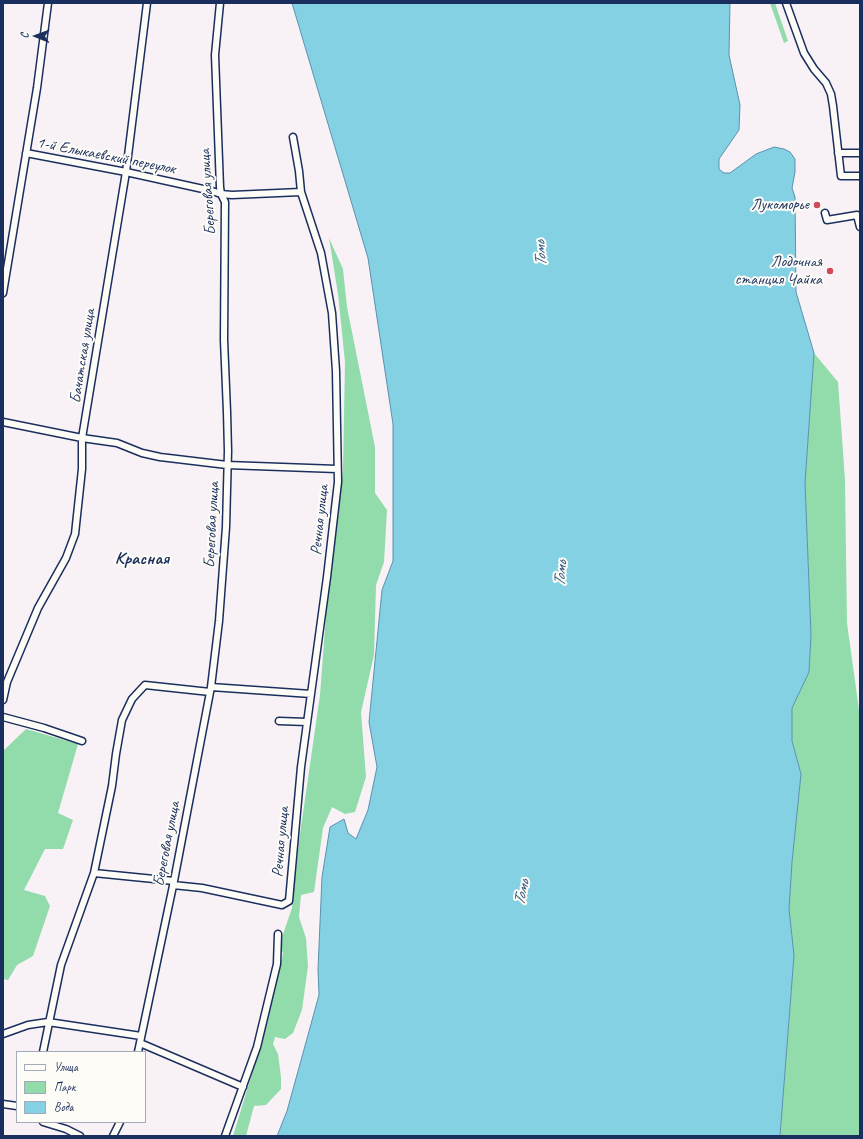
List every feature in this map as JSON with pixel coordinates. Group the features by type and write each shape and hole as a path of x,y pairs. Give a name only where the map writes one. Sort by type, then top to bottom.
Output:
{"street":[{"path":"3,293 26,154 48,3"},
{"name":"Бачатская улица","path":"3,700 7,682 38,608 66,558 75,534 82,469 82,438 126,172 147,3"},
{"name":"Береговая улица","path":"138,1051 211,690 219,621 226,527 227,465 227,412 224,340 225,202 221,194 220,187 215,55 220,3"},
{"path":"786,3 804,53 814,69 826,83 831,94 834,106 841,176 860,176"},
{"name":"Речная улица","path":"173,883 282,905 289,902 300,767 311,694 337,489 336,371 332,313 321,253 301,192 299,171 292,137"},
{"path":"838,153 860,153"},
{"name":"1-й Елыкаевский переулок","path":"26,154 126,172 221,194 232,195 301,192"},
{"path":"825,213 827,220 857,216 860,226"},
{"path":"3,422 82,438 117,443 160,457 227,465 337,469"},
{"path":"43,1051 61,964 94,873 112,786 122,720 132,698 145,685 211,690 311,694"},
{"path":"3,717 82,740"},
{"path":"279,720 307,722"},
{"path":"94,873 173,883"},
{"path":"225,1136 257,1047 277,964 278,934"},
{"path":"3,1034 28,1025 48,1022 141,1036"},
{"path":"140,1043 243,1087"},
{"path":"3,1104 16,1106"},
{"path":"46,1123 66,1129 80,1136"},
{"path":"113,1136 120,1123"}],"green space":[{"path":"770,3 775,3 788,41 784,43"},
{"path":"329,238 343,269 347,307 375,447 375,493 387,510 384,562 376,585 374,655 361,712 366,777 355,812 345,814 332,807 323,828 314,892 301,895 299,917 306,938 308,966 302,1010 293,1033 285,1039 275,1037 273,1044 278,1054 281,1089 266,1105 254,1106 246,1136 233,1136 265,1031 283,953 279,946 292,908 299,841 320,695 328,589 343,470 345,362 338,294"},
{"path":"814,353 838,382 845,480 847,623 860,717 860,1136 780,1136 794,955 789,909 801,774 792,741 792,708 809,672 811,635 805,483"},
{"path":"26,729 78,744 58,813 73,820 63,849 45,849 24,890 45,896 50,906 33,956 17,965 8,980 3,979 3,751"}],"water":[{"name":"Томь","path":"292,3 730,3 729,55 740,105 739,130 719,159 719,169 724,173 730,173 756,154 774,147 790,152 795,159 795,172 792,188 795,197 796,292 814,353 805,483 811,635 809,672 792,708 792,741 801,774 789,909 794,955 780,1136 277,1136 287,1111 319,995 318,969 322,877 330,827 344,819 348,833 356,839 368,810 377,767 369,722 382,590 393,561 393,424 368,258"}],"place":[{"name":"Лукоморье","path":"817,205"},
{"name":"Лодочная станция Чайка","path":"830,271"}],"district":[{"name":"Красная","path":"142,559"}]}
